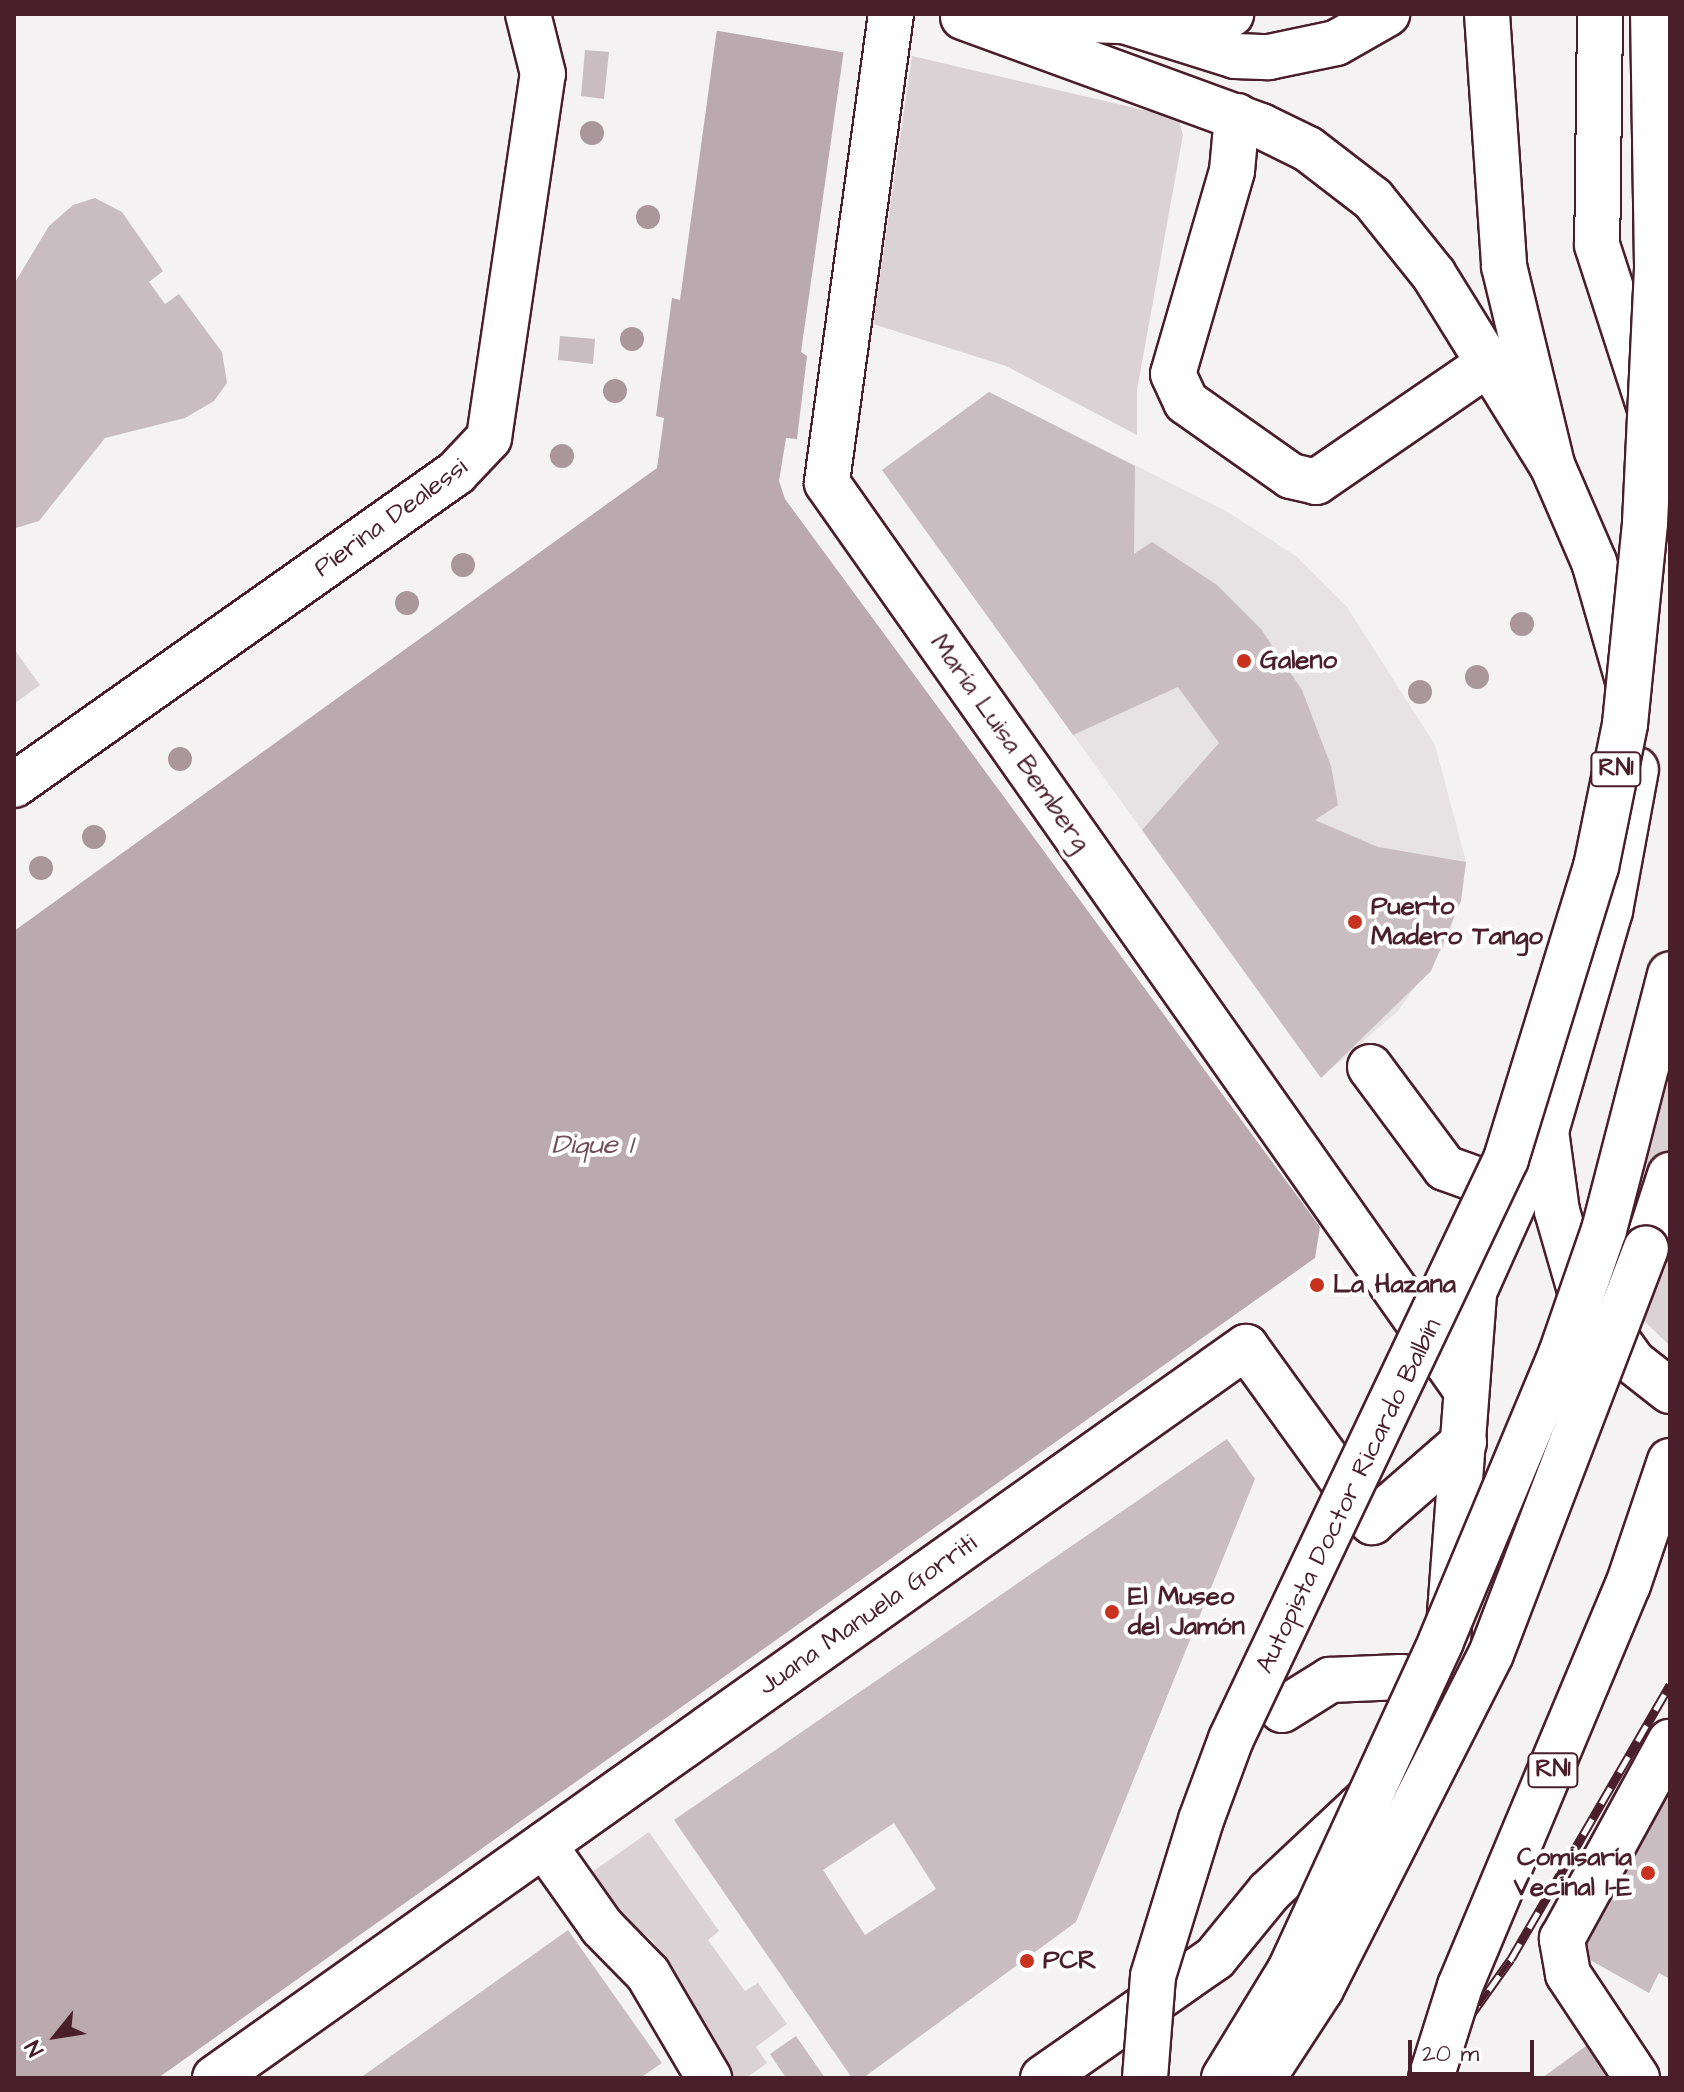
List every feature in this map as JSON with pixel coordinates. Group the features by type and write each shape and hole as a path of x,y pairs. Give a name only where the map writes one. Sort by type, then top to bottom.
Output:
{"main road":[{"name":"Pierina Dealessi","path":"14,785 456,473 489,438 543,74 528,14"},
{"name":"María Luisa Bemberg","path":"891,14 827,483 1466,1390"},
{"path":"954,16 1231,14"},
{"path":"1125,17 1235,56 1269,57 1336,43 1387,14"},
{"path":"1487,14 1496,188 1510,298 1552,465"},
{"name":"Autopista Doctor Ricardo Balbín","path":"1145,2078 1153,1976 1206,1807 1506,1159 1596,867 1625,724 1645,523 1657,265 1653,14"},
{"path":"954,16 1237,116 1308,149 1373,199 1492,361 1552,465 1594,562 1641,724"},
{"path":"1043,2078 1215,1958 1269,1892 1407,1759 1430,1722 1441,1683 1464,1442 1474,1292 1515,1193 1546,1131 1610,911 1641,724 1667,472 1597,245 1602,18"},
{"path":"1237,116 1232,171 1173,374 1186,402 1291,476 1316,482 1492,361"},
{"path":"1224,2078 1290,1970 1441,1641 1561,1354 1604,1230 1670,974"},
{"path":"1370,1067 1445,1168 1515,1193"},
{"path":"1546,1131 1557,1211 1579,1287 1606,1330 1665,1387"},
{"path":"1263,2078 1321,1989 1491,1654 1670,1175"},
{"name":"Juana Manuela Gorriti","path":"215,2078 1246,1347 1372,1522 1464,1442"},
{"name":"RN1","path":"1431,2078 1460,1986 1628,1585 1670,1461"},
{"path":"1282,1710 1330,1680 1401,1677 1441,1683"},
{"path":"1637,2078 1568,1974 1562,1939 1670,1742"},
{"path":"544,1845 602,1927 648,1974 709,2078"}],"shaded area":[{"path":"912,56 1178,118 1183,135 1137,390 1137,435 1006,366 873,324"},
{"path":"989,392 1226,511 1296,556 1347,607 1435,745 1466,862 1449,939 1398,1011 1321,1078 882,470"},
{"path":"14,649 40,685 14,704"},
{"path":"1670,966 1670,1346 1603,1281"},
{"path":"649,1832 719,1931 708,1940 745,1991 758,1983 787,2024 756,2047 767,2063 746,2078 730,2078 653,1941 606,1905 585,1877"}],"water":[{"name":"Dique 1","path":"719,14 849,14 801,352 807,356 797,439 786,438 779,481 785,499 1320,1227 1315,1258 158,2078 14,2078 14,931 657,468 664,418 656,416 672,298 680,300"}],"pier":[{"path":"715,14 853,14 847,53 713,30"}],"building":[{"path":"585,50 609,52 604,99 581,96"},
{"path":"95,198 122,212 163,271 149,282 165,304 179,294 222,352 227,383 214,401 185,418 105,438 39,521 16,528 14,284 49,226 73,205"},
{"path":"560,336 595,339 593,364 558,360"},
{"path":"989,392 1135,466 1134,554 1152,542 1217,585 1261,629 1302,690 1331,766 1338,805 1315,820 1378,847 1466,862 1461,901 1431,971 1321,1078 1142,830 1219,743 1178,687 1073,735 882,470"},
{"path":"1227,1439 1255,1479 1076,1922 863,2078 852,2078 674,1820","holes":["894,1823 936,1889 865,1935 823,1870"]},
{"name":"Comisaría Vecinal 1-E","path":"1670,1791 1670,1979 1659,1973 1649,1993 1581,1955"},
{"path":"568,1930 662,2063 640,2078 360,2078"},
{"path":"796,2036 825,2078 786,2078 770,2054"},
{"path":"1590,2043 1610,2078 1542,2078"}],"railway":[{"path":"1426,2078 1511,1959 1670,1685"}],"place":[{"name":"Galeno","path":"1244,661"},
{"name":"Puerto Madero Tango","path":"1355,922"},
{"name":"La Hazana","path":"1317,1285"},
{"name":"El Museo del Jamón","path":"1112,1612"},
{"name":"Comisaría Vecinal 1-E","path":"1648,1873"},
{"name":"PCR","path":"1027,1961"}]}
